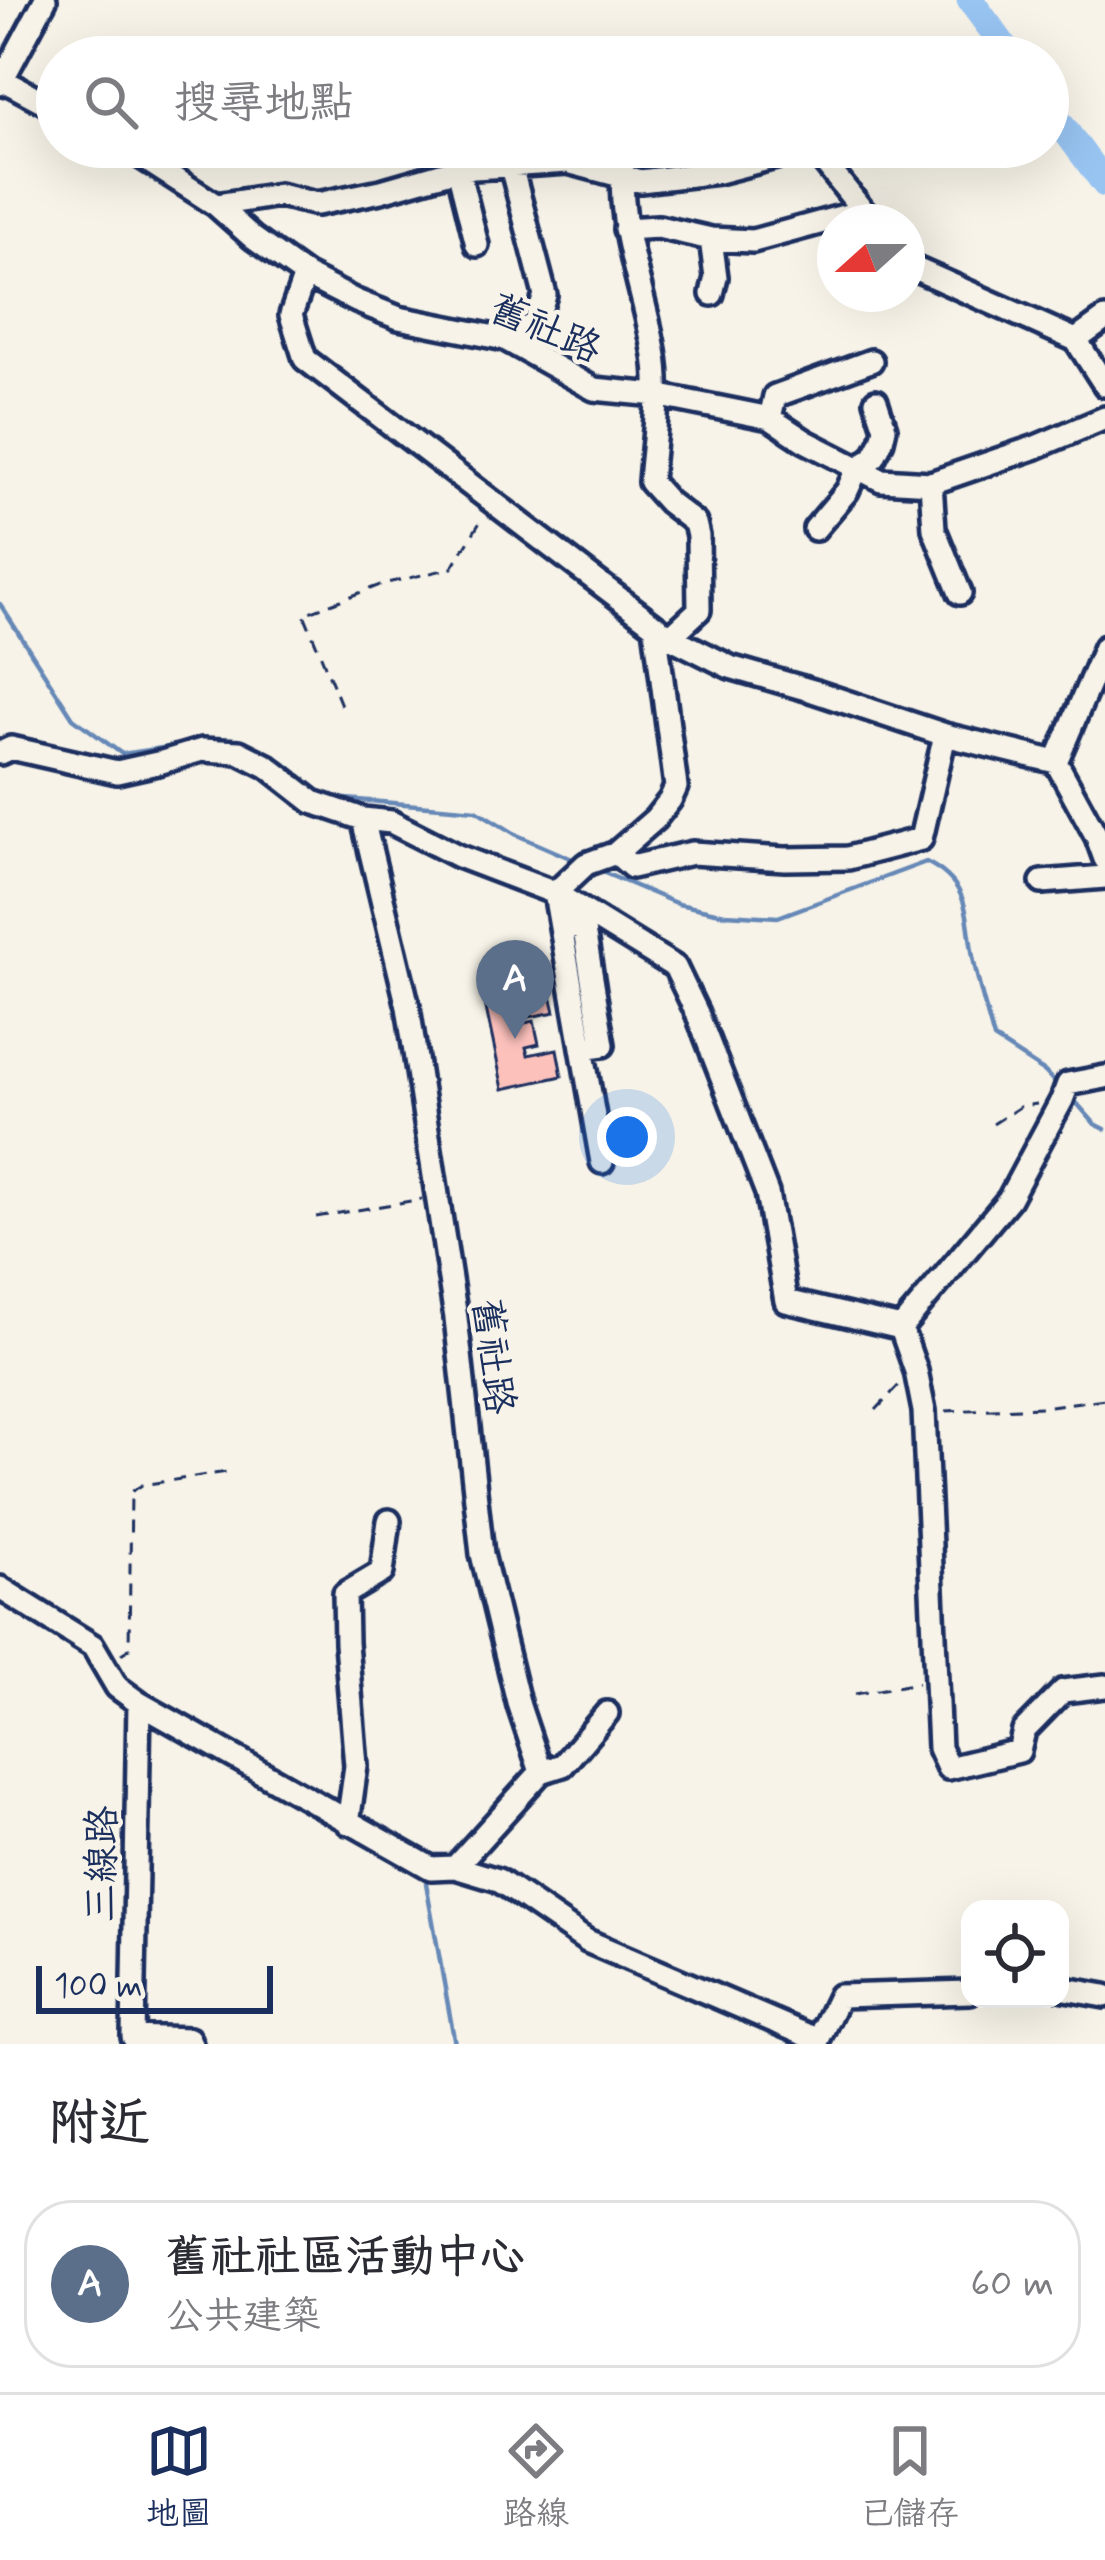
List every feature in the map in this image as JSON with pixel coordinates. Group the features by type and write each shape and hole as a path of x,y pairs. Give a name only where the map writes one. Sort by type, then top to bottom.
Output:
{"street":[{"path":"36,99 1,82 45,0"},
{"name":"舊社路","path":"159,168 216,205 305,275 399,318 505,339 594,388 770,418 881,480 931,483 1105,418"},
{"path":"216,205 279,195 317,204 458,170 484,168"},
{"path":"505,339 536,323 545,295 512,168"},
{"path":"592,168 640,182 735,168"},
{"path":"622,168 625,229 656,354 650,482 695,523 698,536 699,610 663,632"},
{"path":"829,168 858,204"},
{"path":"458,170 477,245"},
{"path":"625,229 658,227 711,239 753,241 817,228"},
{"path":"711,239 716,277 712,294"},
{"path":"925,274 1076,340 1105,385"},
{"path":"305,275 291,315 305,359 663,632 730,667 945,735 1056,762 1102,843"},
{"path":"1076,340 1105,320"},
{"path":"770,418 775,396 872,361"},
{"path":"815,529 883,441 885,428 876,401"},
{"path":"931,483 934,529 960,593"},
{"path":"555,893 586,864 616,853 655,819 676,787 663,632"},
{"path":"1056,762 1105,647"},
{"path":"616,853 632,867 692,853 848,858 921,839 945,735"},
{"path":"0,752 11,748 117,772 202,749 238,752 267,766 313,802 391,823 458,856 555,893 675,967 767,1193 785,1301 901,1328"},
{"name":"舊社路","path":"363,819 408,1007 456,1318 482,1554 519,1706 541,1772"},
{"path":"1042,882 1105,877"},
{"path":"555,893 560,920 584,930 603,1045 582,1048 602,1162"},
{"path":"901,1328 1009,1199 1063,1100 1067,1084 1105,1077"},
{"path":"901,1328 924,1411 939,1748 948,1768 1019,1751 1024,1731 1063,1691 1105,1686"},
{"path":"348,1822 356,1766 345,1594 382,1572 389,1521"},
{"path":"0,1588 93,1646 117,1687 139,1703 431,1868 455,1868 498,1880 586,1941 821,2042 839,1996 961,1992"},
{"name":"三線路","path":"139,1703 133,2037 189,2039 191,2044"},
{"path":"455,1868 541,1772 563,1765 607,1713"},
{"path":"1069,1990 1105,1996"}],"path":[{"path":"341,705 304,614 383,584 452,568 492,502"},
{"path":"993,1124 1021,1106 1063,1100"},
{"path":"316,1216 435,1196"},
{"path":"876,1410 916,1371"},
{"path":"924,1411 1041,1407 1105,1399"},
{"path":"105,1666 129,1649 131,1492 142,1484 232,1471"},
{"path":"855,1694 937,1680"}],"building":[{"path":"549,986 555,1012 519,1019 520,1024 534,1021 539,1044 526,1047 528,1055 557,1049 562,1076 503,1089 484,999"}],"waterway":[{"path":"970,0 997,36"},
{"path":"1069,135 1105,184"},
{"path":"0,604 73,718 122,754 183,745"},
{"path":"334,798 476,810 517,835 579,862"},
{"path":"1094,810 1105,828"},
{"path":"595,869 678,904 725,914 778,917 926,862 952,881 964,904 994,1039 1058,1086"},
{"path":"1074,1100 1105,1129"},
{"path":"426,1883 455,2044"}],"place":[{"name":"舊社社區活動中心","path":"515,1039"}]}
